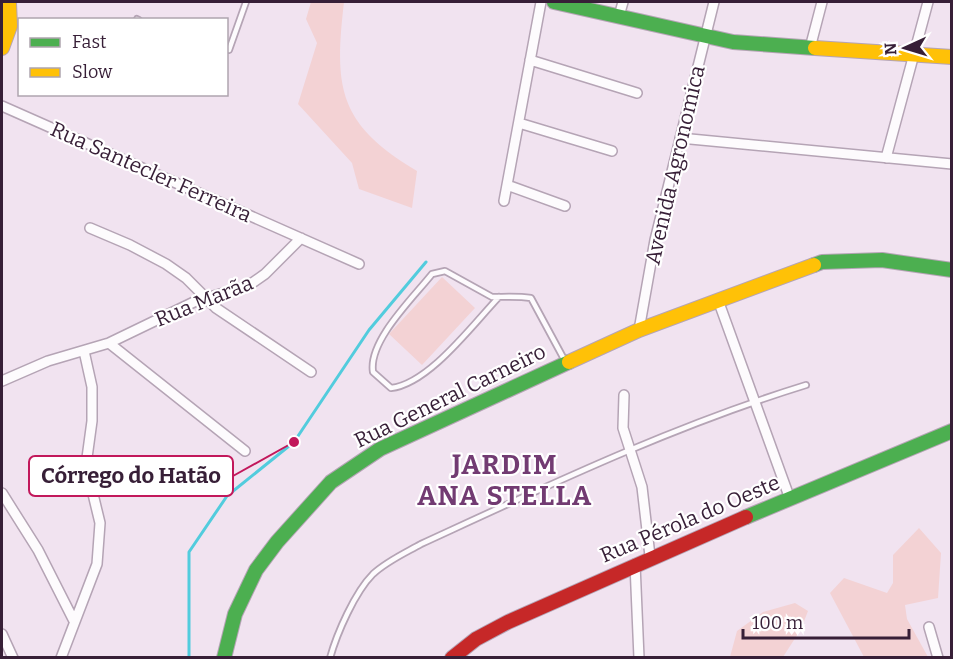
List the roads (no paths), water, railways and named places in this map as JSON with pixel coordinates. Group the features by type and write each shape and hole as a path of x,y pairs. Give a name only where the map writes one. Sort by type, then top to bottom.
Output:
{"street":[{"path":"2,48 9,31 6,14 9,2"},
{"path":"504,201 541,2"},
{"path":"554,2 705,38 810,48 951,57"},
{"path":"619,16 623,2"},
{"name":"Avenida Agronomica","path":"639,330 655,240 714,2"},
{"path":"810,48 822,2"},
{"path":"886,159 928,2"},
{"path":"530,60 637,93"},
{"name":"Rua Santecler Ferreira","path":"2,105 301,238"},
{"path":"519,123 612,151"},
{"path":"680,138 951,164"},
{"path":"507,185 565,206"},
{"path":"90,228 166,264 186,278 223,313 311,372"},
{"path":"301,238 359,264"},
{"name":"Rua Marãa","path":"2,381 48,361 109,343 206,297 248,286 257,281 301,238"},
{"name":"Rua General Carneiro","path":"224,657 235,614 256,570 291,523 331,482 380,449 639,330 822,262 882,260 951,270"},
{"path":"718,300 790,499"},
{"path":"109,343 245,451"},
{"path":"61,657 97,564 100,523 86,465 92,421 92,387 84,351"},
{"path":"624,394 623,428 642,487 650,556"},
{"name":"Rua Pérola do Oeste","path":"452,657 460,649 489,634 650,556 951,431"},
{"path":"2,494 38,550 74,621"},
{"path":"635,564 639,657"},
{"path":"929,627 938,657"},
{"path":"2,634 13,657"}],"lane":[{"path":"228,50 230,50 246,2"},
{"path":"499,297 437,362 408,383 391,388 373,372 371,357 382,337 432,274 446,271 492,297 499,297 526,297 534,300 567,363"},
{"path":"330,657 349,612 372,575 393,559 474,520 630,451 756,400 806,385"}],"waterway":[{"path":"189,658 189,552 227,496 294,442 369,330 426,262"}],"place":[{"name":"Córrego do Hatão","path":"294,442"}],"district":[{"name":"JARDIM ANA STELLA","path":"505,480"}]}
